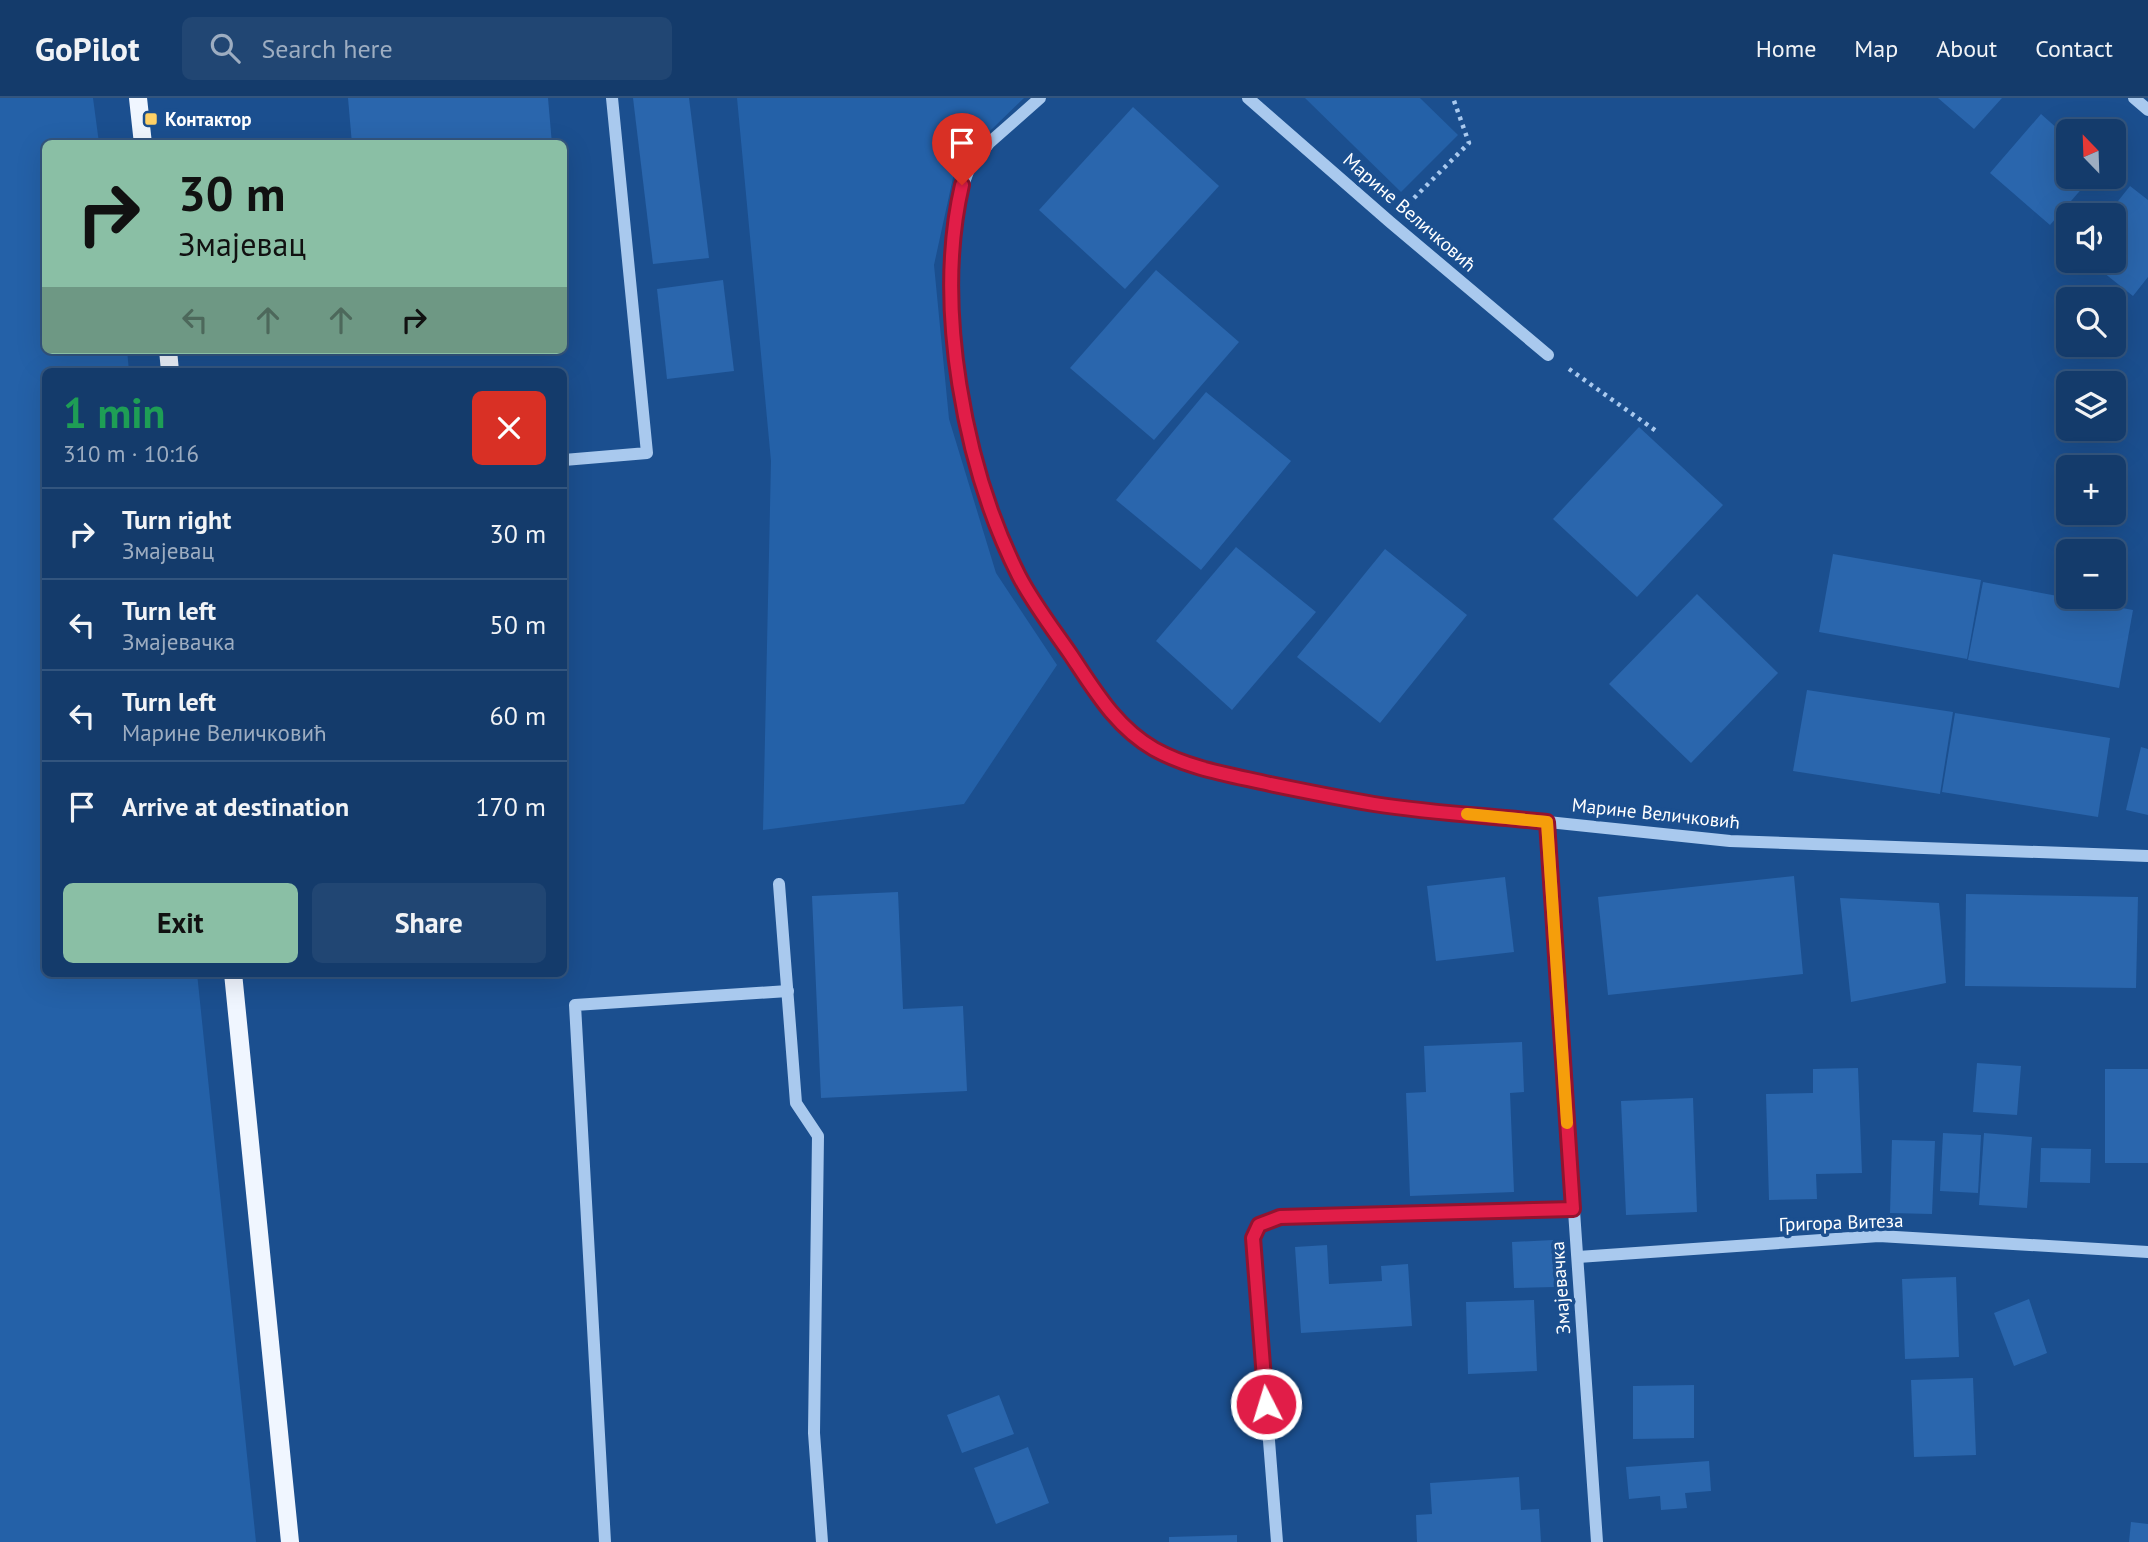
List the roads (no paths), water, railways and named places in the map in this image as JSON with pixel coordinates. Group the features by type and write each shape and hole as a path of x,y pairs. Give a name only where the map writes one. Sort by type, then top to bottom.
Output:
{"main road":[{"path":"138,98 143,140"},
{"path":"233,977 290,1542"}],"street":[{"path":"567,460 648,453 612,98"},
{"name":"Марине Величковић","path":"1040,98 989,143 969,169 955,214 951,271 953,319 965,416 985,491 1000,534 1020,578 1104,705 1126,730 1154,749 1183,762 1216,772 1374,804 1730,841 2148,856"},
{"name":"Марине Величковић","path":"1248,98 1548,355"},
{"path":"2134,98 2148,110"},
{"name":"Змајевачка","path":"1547,822 1597,1542"},
{"path":"779,884 796,1103 818,1136 814,1433 822,1542"},
{"path":"605,1542 575,1005 788,991"},
{"path":"1277,1542 1253,1238 1259,1225 1280,1217 1573,1209"},
{"name":"Григора Витеза","path":"1578,1257 1879,1236 2148,1252"}],"place":[{"name":"Контактор","path":"151,119"}]}
